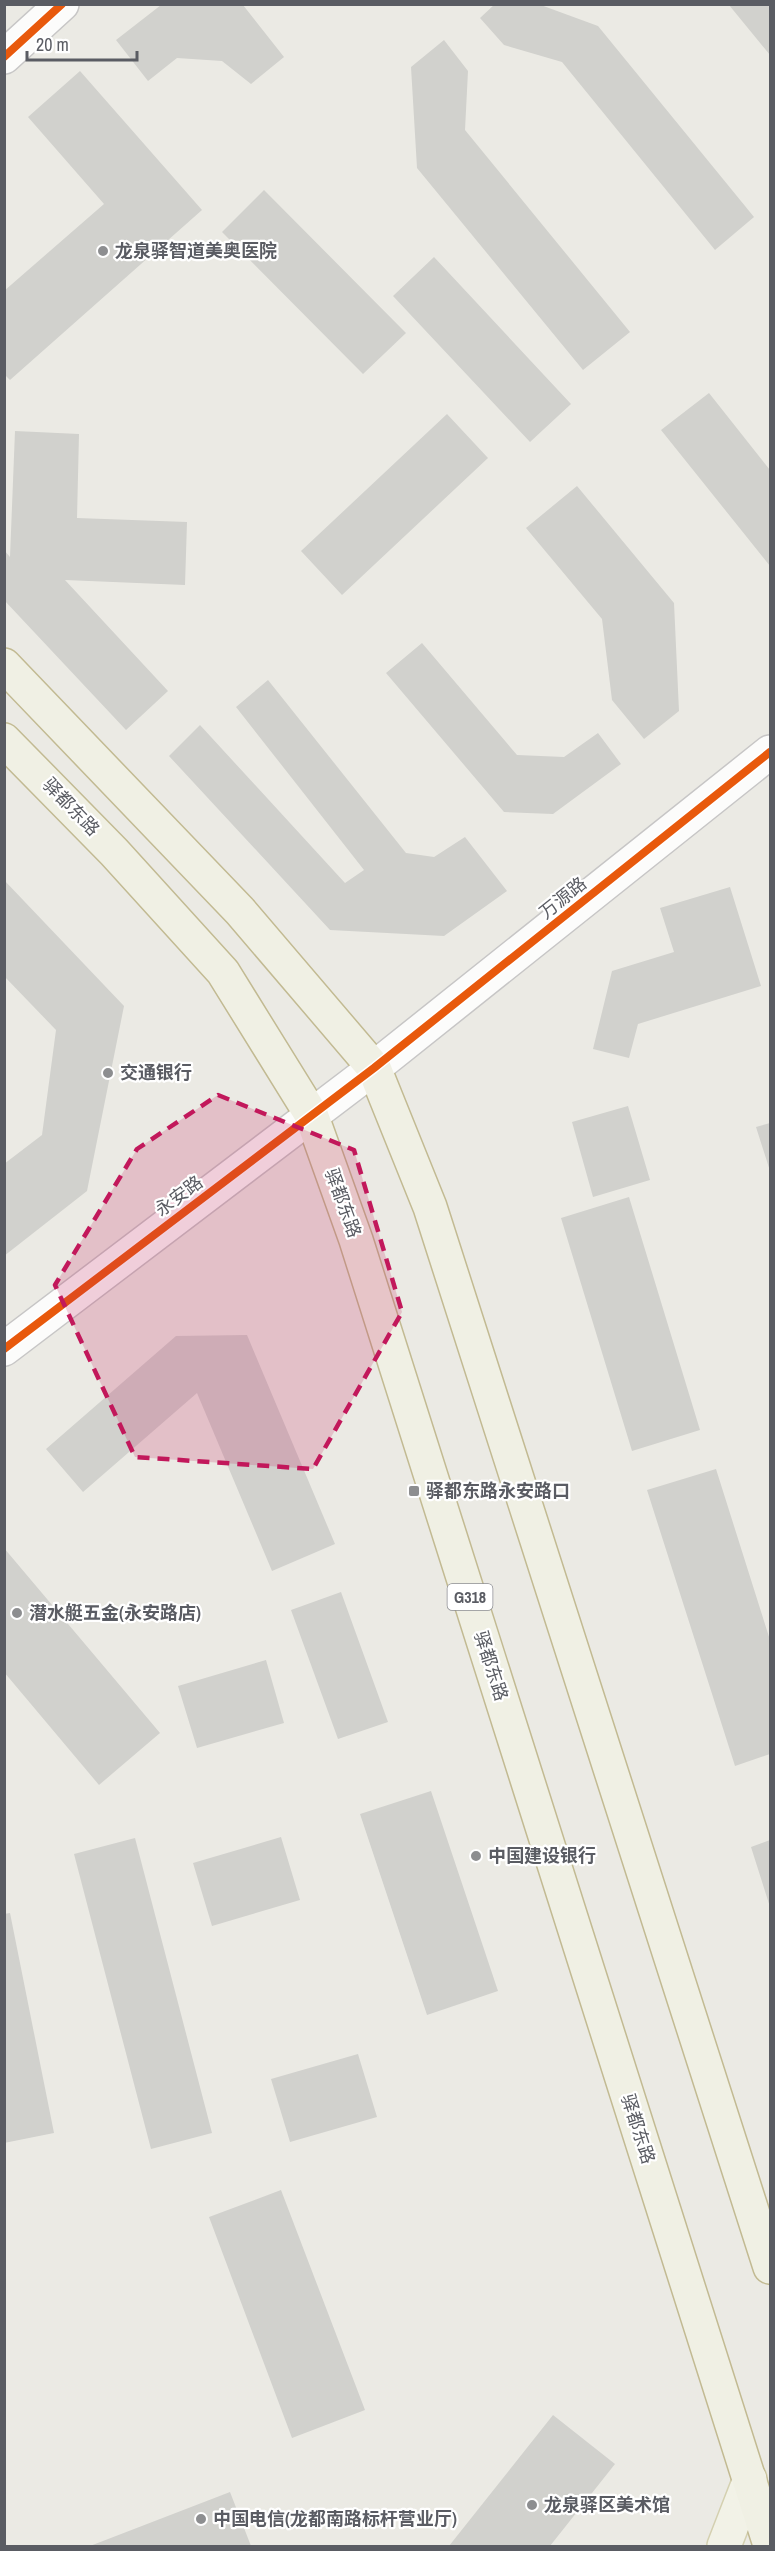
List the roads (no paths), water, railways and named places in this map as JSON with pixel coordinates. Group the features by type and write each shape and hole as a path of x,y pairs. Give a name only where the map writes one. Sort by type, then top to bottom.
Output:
{"highway":[{"path":"4,665 240,911 374,1068 430,1207 771,2267"},
{"name":"驿都东路","path":"4,740 114,852 223,972 311,1114 356,1240 771,2545"}],"main road":[{"path":"724,2547 750,2479"}],"street":[{"path":"4,57 62,4"},
{"name":"万源路","path":"374,1068 771,752"},
{"name":"永安路","path":"4,1349 374,1068"}],"place":[{"name":"龙泉驿智道美奥医院","path":"103,251"},
{"name":"交通银行","path":"108,1073"},
{"name":"驿都东路永安路口","path":"414,1491"},
{"name":"潜水艇五金(永安路店)","path":"17,1613"},
{"name":"中国建设银行","path":"476,1856"},
{"name":"龙泉驿区美术馆","path":"532,2505"},
{"name":"中国电信(龙都南路标杆营业厅)","path":"201,2519"}]}
